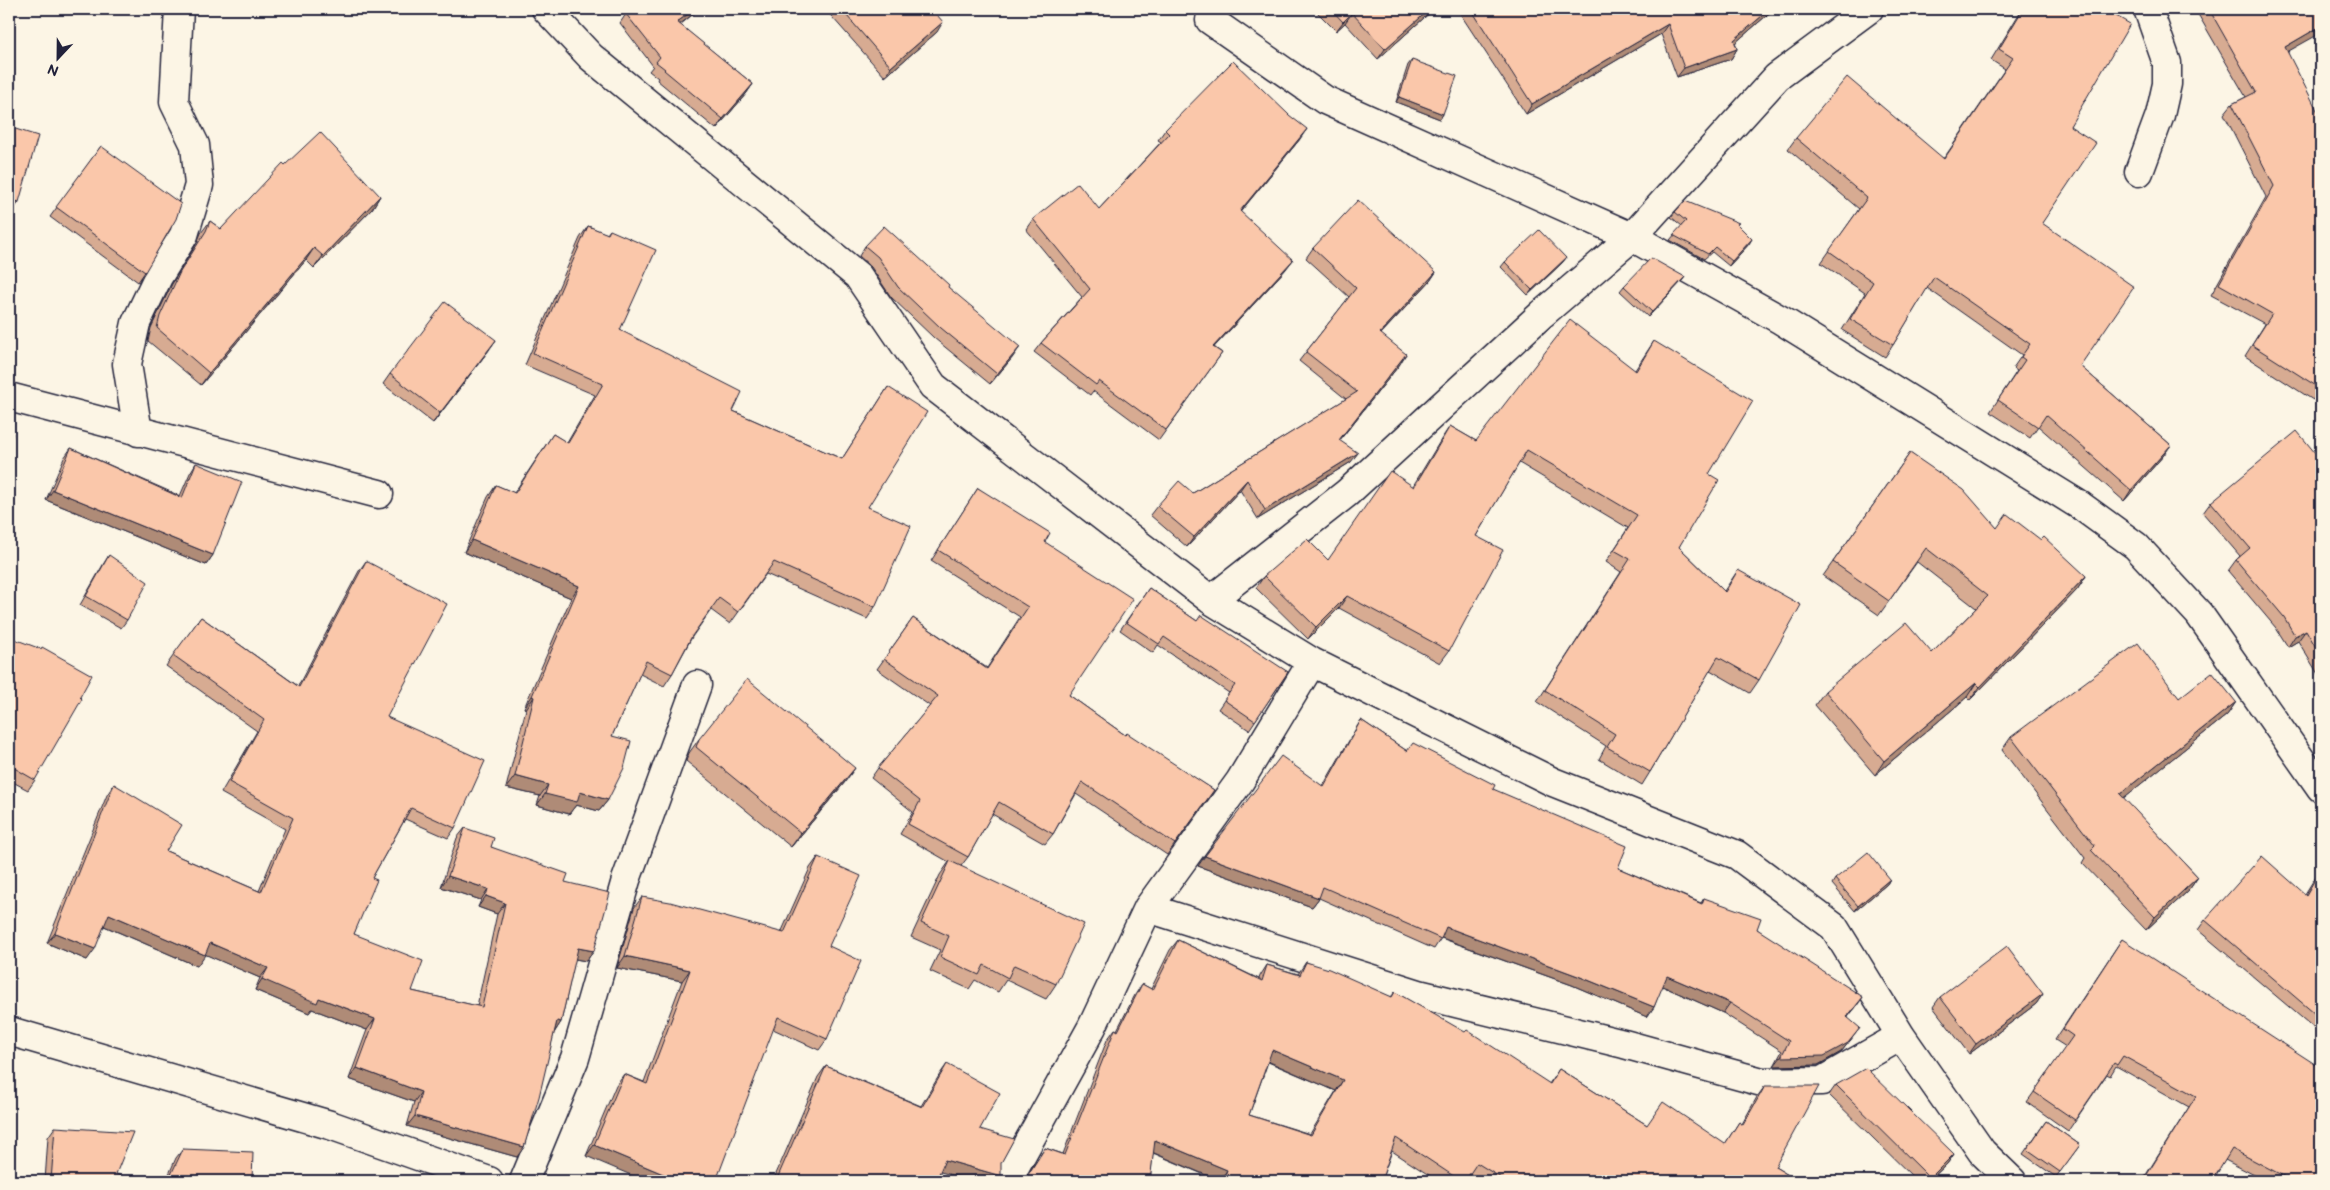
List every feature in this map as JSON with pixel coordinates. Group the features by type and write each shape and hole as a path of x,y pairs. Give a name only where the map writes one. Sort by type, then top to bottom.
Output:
{"street":[{"path":"138,432 127,364 136,323 158,278 184,235 199,186 195,145 174,102 179,9"},
{"path":"546,9 591,56 858,276 933,386 1211,600 1312,662 1552,782 1737,855 1834,927 1901,1036 1982,1152 2012,1181"},
{"path":"1211,600 1348,494 1542,314 1632,237 1776,77 1869,9"},
{"path":"2139,172 2160,115 2167,84 2167,63 2148,9"},
{"path":"1210,20 1325,100 1632,237 1790,325 2082,506 2136,546 2199,614 2321,788"},
{"path":"9,397 379,494"},
{"path":"1007,1181 1092,1027 1148,908 1240,781 1312,662"},
{"path":"524,1181 575,1058 626,880 697,685"},
{"path":"1148,908 1419,994 1624,1044 1762,1082 1822,1081 1901,1036"},
{"path":"9,1031 330,1125 489,1181"}],"building":[{"path":"633,9 695,9 677,22 753,84 723,119 656,62 660,57 626,14"},
{"path":"841,9 932,9 943,22 891,67"},
{"path":"1331,9 1430,9 1385,49 1352,13 1343,22"},
{"path":"1471,9 1770,9 1734,40 1737,49 1684,68 1668,24 1532,104"},
{"path":"2023,9 2104,9 2130,24 2070,126 2096,143 2042,223 2134,287 2080,366 2171,445 2131,490 2046,415 2038,427 1998,400 2025,360 2021,357 2030,344 1934,277 1893,345 1850,319 1873,282 1829,251 1867,198 1796,138 1847,77 1944,159 2013,58 1999,49"},
{"path":"2209,9 2321,9 2321,26 2285,47 2321,118 2321,389 2252,345 2272,314 2219,284 2274,186 2232,104 2256,92"},
{"path":"1412,60 1457,76 1443,114 1399,97"},
{"path":"1233,61 1289,115 1307,129 1240,211 1293,260 1213,347 1222,353 1166,430 1099,381 1096,385 1041,343 1090,289 1033,219 1078,183 1099,209 1169,134 1165,130"},
{"path":"9,127 38,136 19,202 9,199"},
{"path":"320,132 380,196 323,256 314,248 209,373 157,328 160,316 180,272 206,231 210,221 221,229 283,163 285,165"},
{"path":"101,146 181,204 176,219 145,272 56,207"},
{"path":"1358,200 1436,272 1380,333 1406,354 1339,440 1358,453 1265,510 1247,480 1194,537 1157,506 1179,481 1193,493 1357,392 1306,352 1356,288 1313,248"},
{"path":"1685,201 1739,223 1737,224 1752,239 1732,261 1715,247 1708,254 1673,235 1686,221 1675,212"},
{"path":"588,226 608,234 610,230 656,250 620,330 742,392 733,411 842,459 888,387 927,412 868,507 911,526 875,607 774,562 738,612 719,598 692,636 672,674 646,661 612,736 631,741 624,768 608,800 580,792 577,802 545,794 548,785 515,776 534,697 532,696 579,586 472,540 496,485 515,493 553,434 568,443 603,384 533,353"},
{"path":"884,226 949,285 948,287 1020,347 997,374 941,328 898,287 878,257 865,246"},
{"path":"1539,230 1566,258 1532,290 1505,262"},
{"path":"1651,258 1685,277 1652,312 1624,286"},
{"path":"445,302 496,340 440,413 390,374"},
{"path":"1570,320 1636,371 1654,341 1753,401 1709,474 1719,480 1679,547 1725,592 1738,570 1801,605 1759,680 1718,657 1650,772 1607,747 1615,734 1545,690 1630,559 1614,550 1637,515 1527,450 1476,536 1503,550 1449,651 1347,596 1316,627 1264,576 1307,539 1328,560 1390,471 1414,487 1450,426 1476,441"},
{"path":"9,420 14,420 9,456"},
{"path":"2297,431 2321,460 2321,656 2306,630 2295,636 2284,617 2236,560 2250,548 2211,502"},
{"path":"71,448 182,498 196,463 242,482 213,555 53,490"},
{"path":"1910,453 1964,490 1997,528 2007,514 2041,540 2044,537 2086,576 1980,687 1976,683 1884,761 1825,691 1906,623 1932,653 1988,596 1926,548 1889,601 1833,562"},
{"path":"978,488 1050,533 1045,542 1133,599 1069,695 1125,735 1127,733 1214,790 1175,844 1082,782 1053,834 999,802 968,857 908,824 920,801 878,768 938,696 884,659 913,618 987,669 1028,607 938,550"},
{"path":"109,555 148,582 127,620 86,596"},
{"path":"366,561 447,604 387,717 485,761 455,828 411,808 372,878 377,880 354,934 423,961 412,991 482,1007 505,903 486,896 488,889 448,876 465,828 494,838 491,847 568,874 565,882 610,893 594,951 578,948 561,1022 557,1021 539,1097 524,1147 415,1116 421,1092 357,1068 375,1019 319,998 317,1003 262,979 268,968 210,943 205,955 109,914 95,949 55,933 114,784 182,825 166,851 261,892 293,818 229,782 264,720 173,655 201,617 299,687"},
{"path":"1149,588 1197,621 1201,615 1288,672 1255,721 1224,700 1235,685 1164,637 1159,644 1126,622"},
{"path":"9,637 41,649 42,647 92,675 80,697 82,699 35,780 9,765"},
{"path":"2138,643 2179,698 2212,672 2236,702 2120,794 2198,877 2155,917 2091,850 2095,846 2011,737"},
{"path":"747,679 855,768 801,833 696,747 699,739"},
{"path":"1361,720 1407,751 1413,743 1495,785 1493,789 1627,846 1618,868 1702,904 1704,898 1761,918 1757,929 1863,997 1847,1017 1860,1028 1848,1043 1824,1056 1781,1057 1789,1041 1730,1003 1667,976 1654,1007 1578,976 1446,927 1441,939 1323,887 1319,898 1205,856 1281,756 1324,787"},
{"path":"1868,852 1890,879 1858,906 1835,879"},
{"path":"2262,856 2306,895 2321,869 2321,1019 2205,920"},
{"path":"818,857 861,876 829,946 861,961 827,1039 778,1017 716,1181 680,1181 594,1145 624,1074 647,1084 690,970 625,956 642,897 670,902 784,933"},
{"path":"950,861 1084,924 1056,984 1014,965 1008,978 984,965 979,975 940,957 949,936 921,923"},
{"path":"2122,939 2321,1068 2321,1181 2293,1181 2232,1149 2213,1180 2208,1176 2205,1181 2154,1181 2146,1176 2196,1096 2123,1056 2117,1065 2114,1063 2075,1120 2034,1092 2073,1036 2063,1029"},
{"path":"1178,940 1262,981 1267,965 1300,975 1306,962 1329,969 1392,997 1395,992 1465,1032 1467,1030 1550,1084 1559,1069 1647,1125 1663,1102 1725,1144 1739,1122 1743,1125 1765,1086 1819,1086 1775,1167 1798,1181 1506,1181 1477,1163 1465,1181 1461,1181 1396,1138 1381,1181 1223,1181 1227,1170 1155,1140 1150,1181 1024,1181 1045,1148 1065,1155 1115,1029 1118,1031 1142,984 1153,990","holes":["1272,1050 1343,1080 1311,1135 1249,1115"]},
{"path":"2007,946 2043,994 1976,1044 1940,997"},
{"path":"947,1064 1000,1093 980,1129 1014,1139 1001,1163 1001,1176 945,1160 936,1181 776,1181 826,1066 922,1107"},
{"path":"1866,1068 1954,1154 1930,1178 1836,1085"},
{"path":"2046,1121 2080,1145 2060,1172 2027,1149"},
{"path":"55,1127 133,1132 116,1174 133,1181 51,1181"},
{"path":"183,1149 253,1152 252,1181 168,1181"}]}
